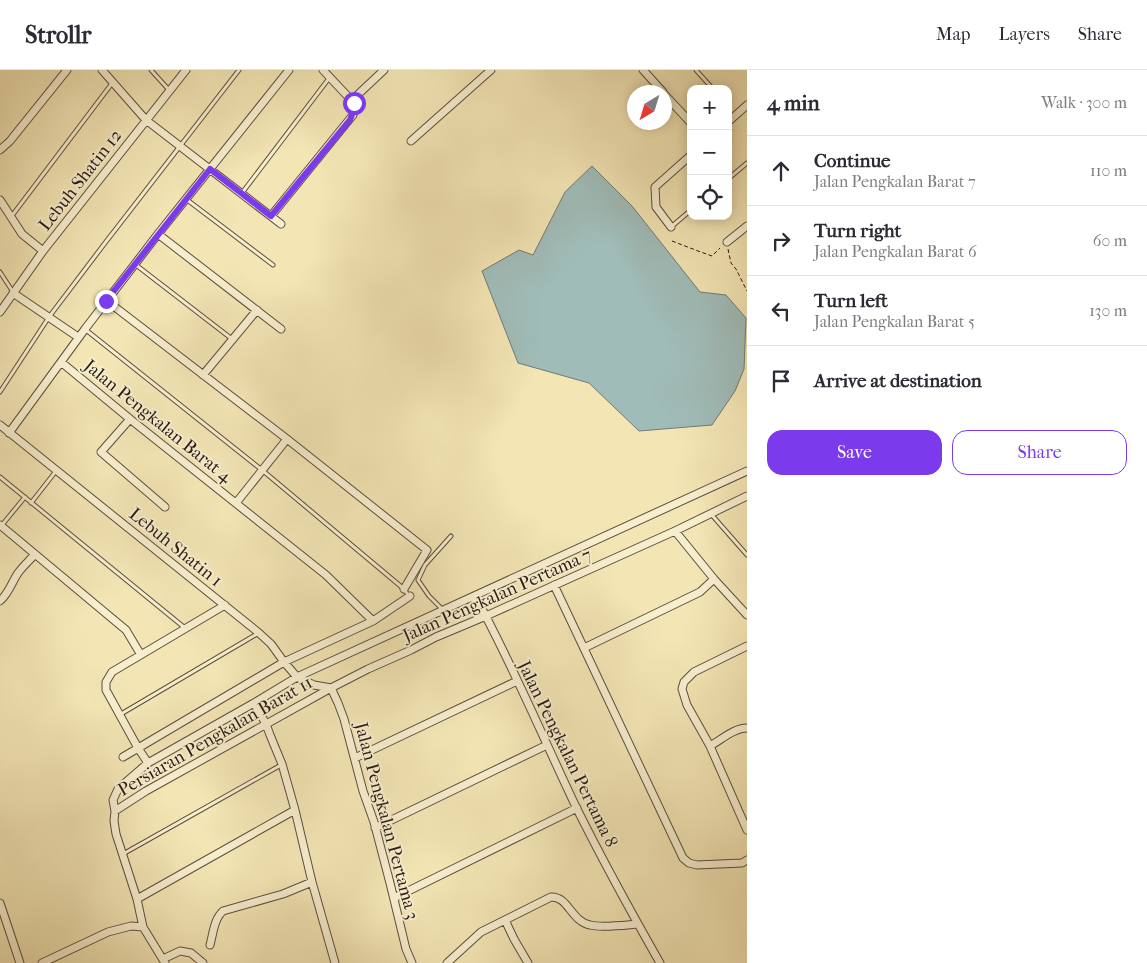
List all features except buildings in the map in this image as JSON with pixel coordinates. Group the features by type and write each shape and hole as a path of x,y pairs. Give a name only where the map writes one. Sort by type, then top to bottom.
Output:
{"street":[{"path":"0,150 10,141 67,70"},
{"path":"102,70 146,120 280,224"},
{"name":"Lebuh Shatin 12","path":"0,312 43,251 186,70"},
{"path":"9,433 85,328 289,70"},
{"path":"271,216 350,120 354,109 353,102 323,70"},
{"path":"353,102 384,70"},
{"path":"411,141 491,70"},
{"path":"642,70 656,85"},
{"path":"672,102 687,119"},
{"path":"732,118 747,105"},
{"path":"671,227 656,207 656,187 687,159"},
{"path":"0,200 22,234 43,251"},
{"path":"727,242 747,226"},
{"path":"158,234 281,329"},
{"path":"13,293 78,338"},
{"path":"106,301 287,439 427,550 404,589"},
{"path":"203,375 257,310"},
{"name":"Jalan Pengkalan Barat 4","path":"61,362 326,575 374,621"},
{"path":"130,419 101,452 166,507"},
{"name":"Lebuh Shatin 1","path":"0,425 259,633 271,644 297,677 314,685 331,688"},
{"path":"236,503 287,439"},
{"path":"203,963 191,953 180,951 164,961 143,927 137,899 116,834 113,800 118,789 148,763 297,677 747,471"},
{"name":"Jalan Pengkalan Pertama 7","path":"331,688 436,637 675,531 747,496"},
{"path":"1,525 126,630 141,656"},
{"path":"675,531 714,579 747,615"},
{"path":"0,601 10,588 19,570 35,554"},
{"path":"584,648 700,592 714,579"},
{"path":"554,585 683,858 689,863 697,865 742,863 747,860"},
{"path":"123,757 284,662 374,621 410,596"},
{"name":"Jalan Pengkalan Pertama 8","path":"475,596 608,872 660,963"},
{"path":"148,763 106,690 106,682 112,672 225,605"},
{"path":"747,646 694,672 684,682 682,689 687,705 710,746 747,830"},
{"path":"355,758 517,682"},
{"name":"Persiaran Pengkalan Barat 11","path":"115,811 146,791 331,688"},
{"name":"Jalan Pengkalan Pertama 3","path":"331,688 338,703 355,758 394,898 406,949 412,963"},
{"path":"254,703 266,724 282,764 335,963"},
{"path":"710,746 742,728 747,728"},
{"path":"375,828 547,745"},
{"path":"394,898 577,808"},
{"path":"137,899 295,810"},
{"path":"210,945 219,914 223,911 283,894 312,882"},
{"path":"447,963 480,932 551,897 560,898 575,916 591,926 638,924"},
{"path":"0,903 20,963"},
{"path":"505,920 528,963"},
{"path":"42,963 108,932 131,926 143,927"}],"lane":[{"path":"151,70 169,90"},
{"path":"0,392 49,317 239,70"},
{"path":"696,70 709,85"},
{"path":"241,193 330,77"},
{"path":"11,217 112,82"},
{"path":"732,176 747,163"},
{"path":"186,199 273,265"},
{"path":"671,227 687,213"},
{"path":"135,264 232,340"},
{"path":"0,272 13,293"},
{"path":"85,328 262,470 410,596"},
{"path":"32,502 56,470"},
{"path":"0,477 186,629"},
{"path":"1,525 25,497"},
{"path":"711,514 747,554"},
{"path":"443,610 429,596 418,580 425,564 451,536"},
{"path":"120,715 259,633"},
{"path":"123,855 282,764"}],"path":[{"path":"672,241 712,256 727,242"},
{"path":"727,242 731,264 736,268 747,291"}],"water":[{"path":"592,166 632,206 700,292 726,295 746,318 744,369 735,391 712,425 639,431 589,383 518,363 482,271 519,250 533,255 565,192"}],"route":[{"path":"106,301 210,169 271,216 350,120 353,115 354,103"}]}
